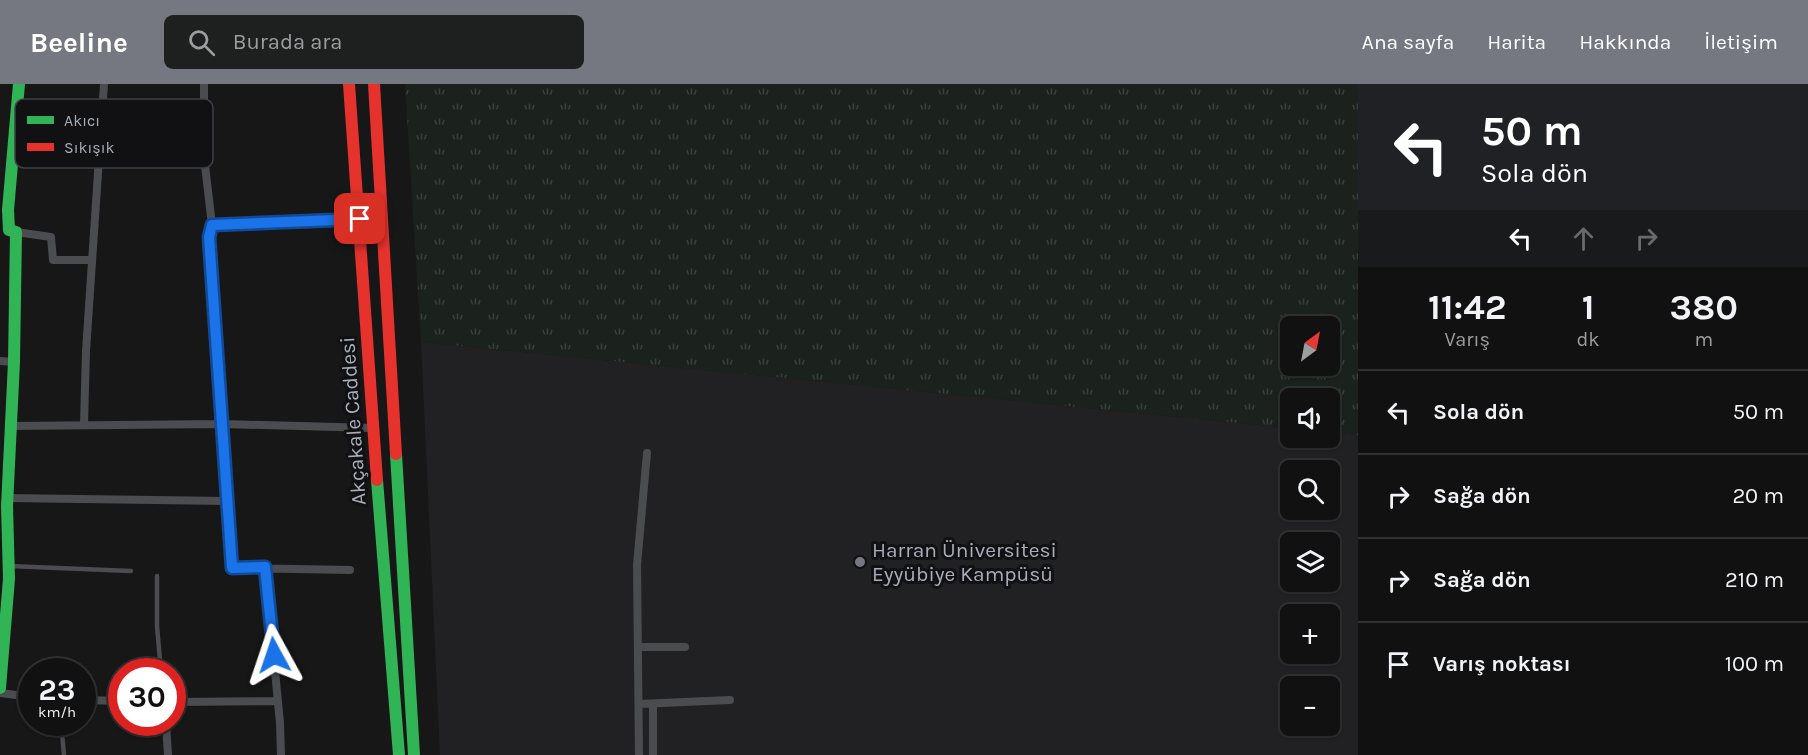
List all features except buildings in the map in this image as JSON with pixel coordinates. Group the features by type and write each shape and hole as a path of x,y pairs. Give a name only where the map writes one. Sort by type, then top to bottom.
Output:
{"main road":[{"path":"18,99 19,84"},
{"name":"Akçakale Caddesi","path":"349,84 399,755"},
{"name":"Akçakale Caddesi","path":"374,84 414,755"},
{"path":"0,688 6,574 6,430 15,362 16,232 9,230 4,209 15,137"}],"street":[{"path":"103,99 104,84"},
{"path":"84,424 97,168"},
{"path":"205,168 212,225 209,237 232,568 350,570"},
{"path":"212,225 360,219"},
{"path":"16,232 51,237 53,260 92,260"},
{"path":"0,361 15,362"},
{"path":"6,430 84,424 94,426 222,424 373,428"},
{"path":"639,755 637,565 647,453"},
{"path":"5,503 227,501"},
{"path":"265,567 281,755"},
{"path":"639,647 685,647"},
{"path":"0,693 18,695"},
{"path":"639,704 730,700"},
{"path":"186,702 278,701"},
{"path":"653,704 653,755"},
{"path":"167,736 168,755"}],"lane":[{"path":"6,574 131,571"},
{"path":"157,576 160,658"},
{"path":"62,736 64,755"}],"shaded area":[{"name":"Harran Üniversitesi Eyyübiye Kampüsü","path":"421,342 1280,427 1280,448 1340,448 1340,433 1358,435 1358,755 440,755"}],"green space":[{"path":"405,84 1358,84 1358,435 1340,433 1340,388 1280,388 1280,427 421,342"}],"traffic: fast":[{"path":"18,99 19,84"},
{"path":"0,688 9,579 7,506 14,362 16,232 9,230 8,210 15,130"},
{"path":"396,454 414,755"},
{"path":"377,480 399,755"}],"traffic: jam":[{"path":"349,84 377,480"},
{"path":"374,84 396,454"}],"place":[{"name":"Harran Üniversitesi Eyyübiye Kampüsü","path":"860,562"}],"route":[{"path":"274,655 265,567 232,568 209,237 212,225 360,219"}]}
